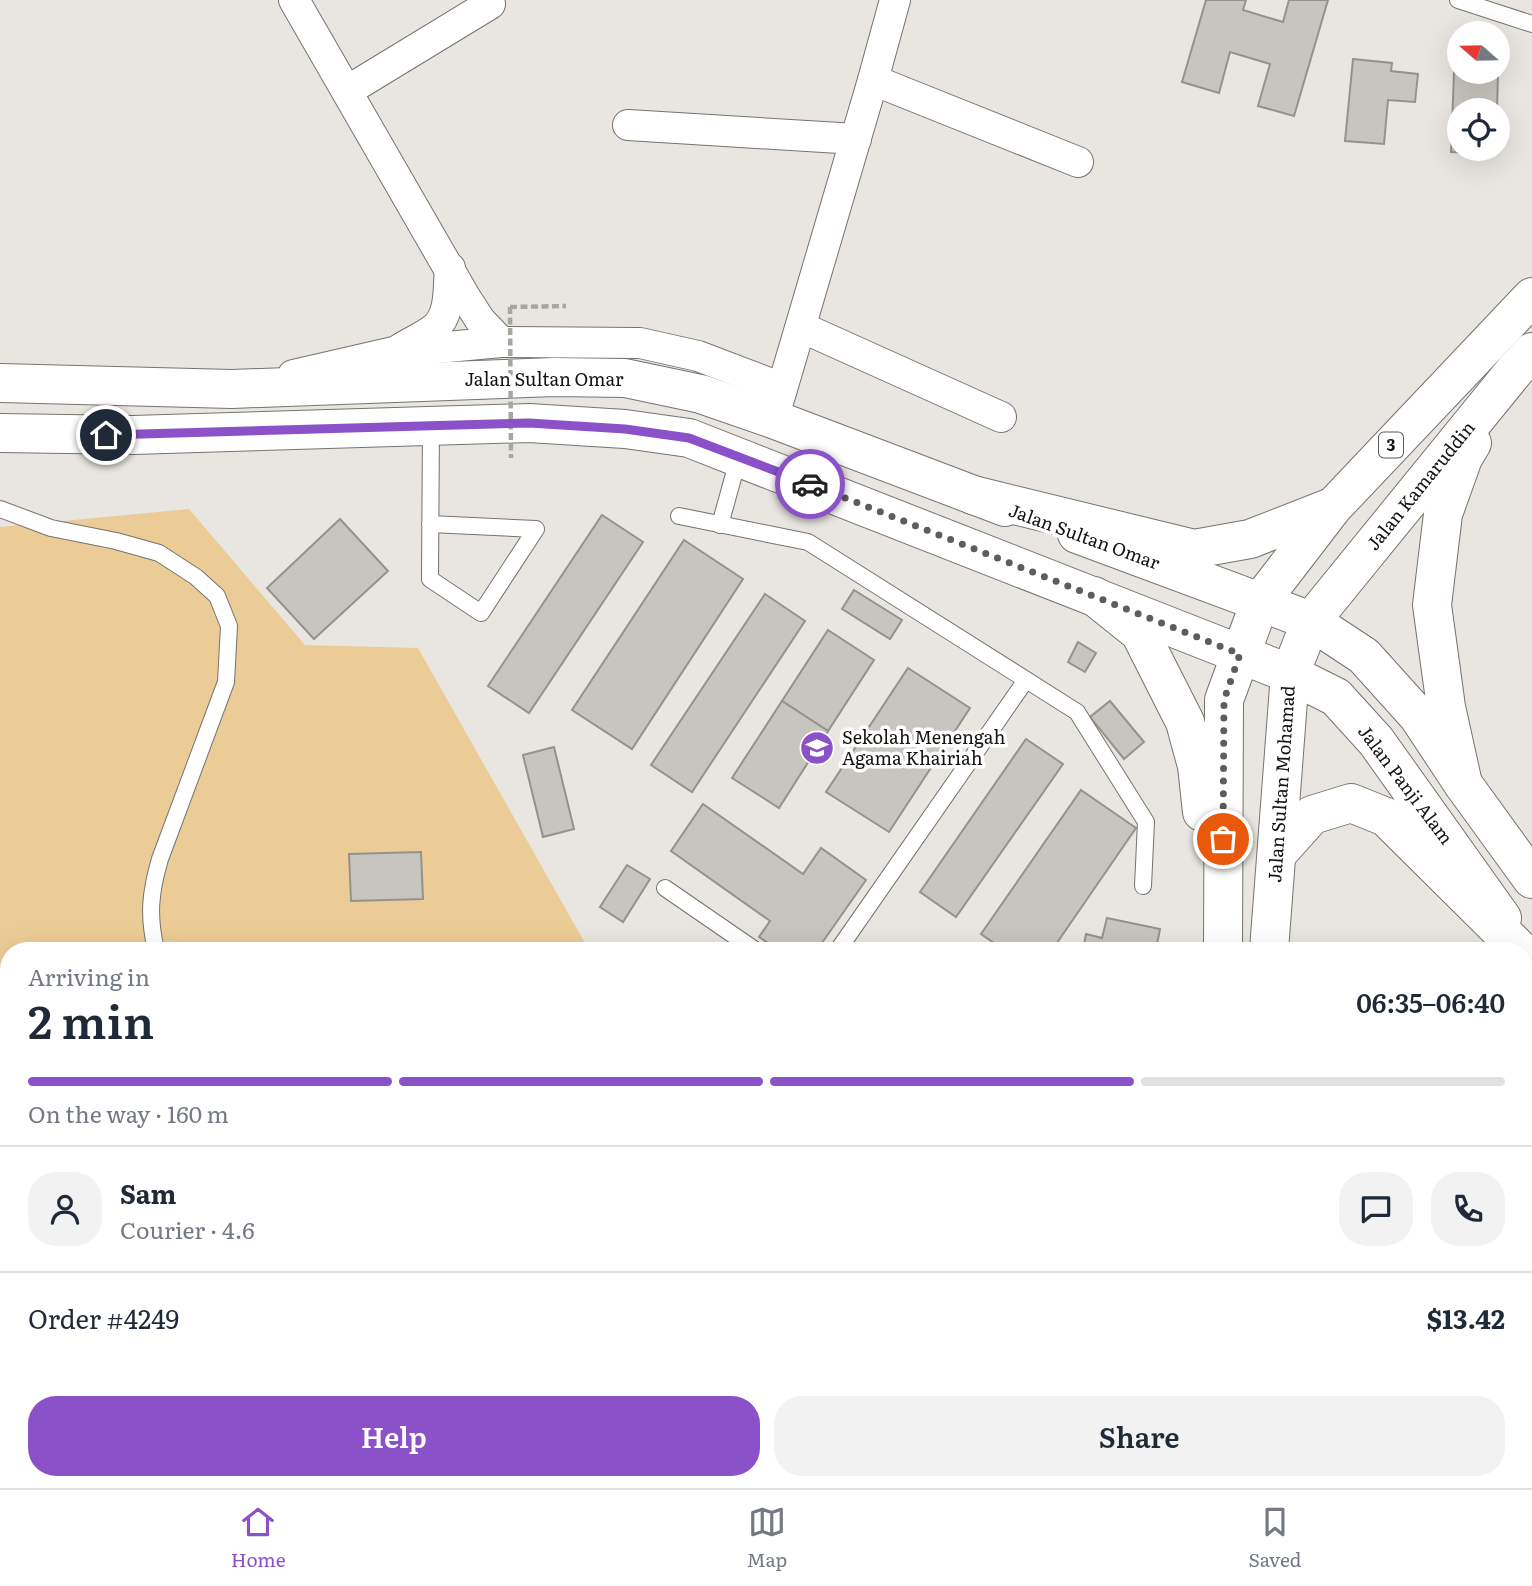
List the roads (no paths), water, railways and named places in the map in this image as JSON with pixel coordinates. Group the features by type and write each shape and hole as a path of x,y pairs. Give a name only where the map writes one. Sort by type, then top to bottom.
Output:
{"main road":[{"name":"3","path":"1223,942 1224,700 1260,602 1333,507 1532,297"},
{"path":"1463,784 1446,707 1432,605 1443,514 1463,458 1524,361"},
{"name":"Jalan Kamaruddin","path":"1311,621 1524,361"},
{"name":"Jalan Sultan Omar","path":"0,383 232,389 541,377 625,378 701,394 778,403 973,495 1260,602"},
{"path":"0,433 133,435 529,423 625,429 689,438 1240,654"},
{"path":"973,495 1194,549 1250,539 1333,507"},
{"path":"1094,596 1140,634 1185,722 1197,766 1216,942"},
{"path":"1260,602 1311,621 1364,656 1418,716 1532,879"},
{"name":"Jalan Sultan Mohamad","path":"1270,942 1290,674 1311,621"},
{"name":"Jalan Panji Alam","path":"1240,654 1290,674 1336,697 1376,741 1519,942"},
{"path":"1277,854 1312,815 1352,803 1386,817 1512,942"}],"street":[{"path":"295,0 480,320 501,342"},
{"path":"232,389 393,352 501,342 640,343 698,356 778,403 895,0"},
{"path":"347,91 490,4"},
{"path":"873,80 1079,162"},
{"path":"628,125 856,139"},
{"path":"393,352 434,328 443,317 447,306 450,268"},
{"path":"800,327 1001,417"}],"lane":[{"path":"1458,0 1532,24"},
{"path":"430,425 430,524 430,579 481,613 536,529 430,524"},
{"path":"720,524 739,456"},
{"path":"0,509 51,528 159,553 196,577 217,596 229,626 226,682 152,887 150,919 154,942"},
{"path":"679,516 808,542 1077,712 1146,822 1143,886"},
{"path":"844,942 1026,680"},
{"path":"665,888 743,942"}],"place":[{"name":"Sekolah Menengah Agama Khairiah","path":"817,748"}]}
